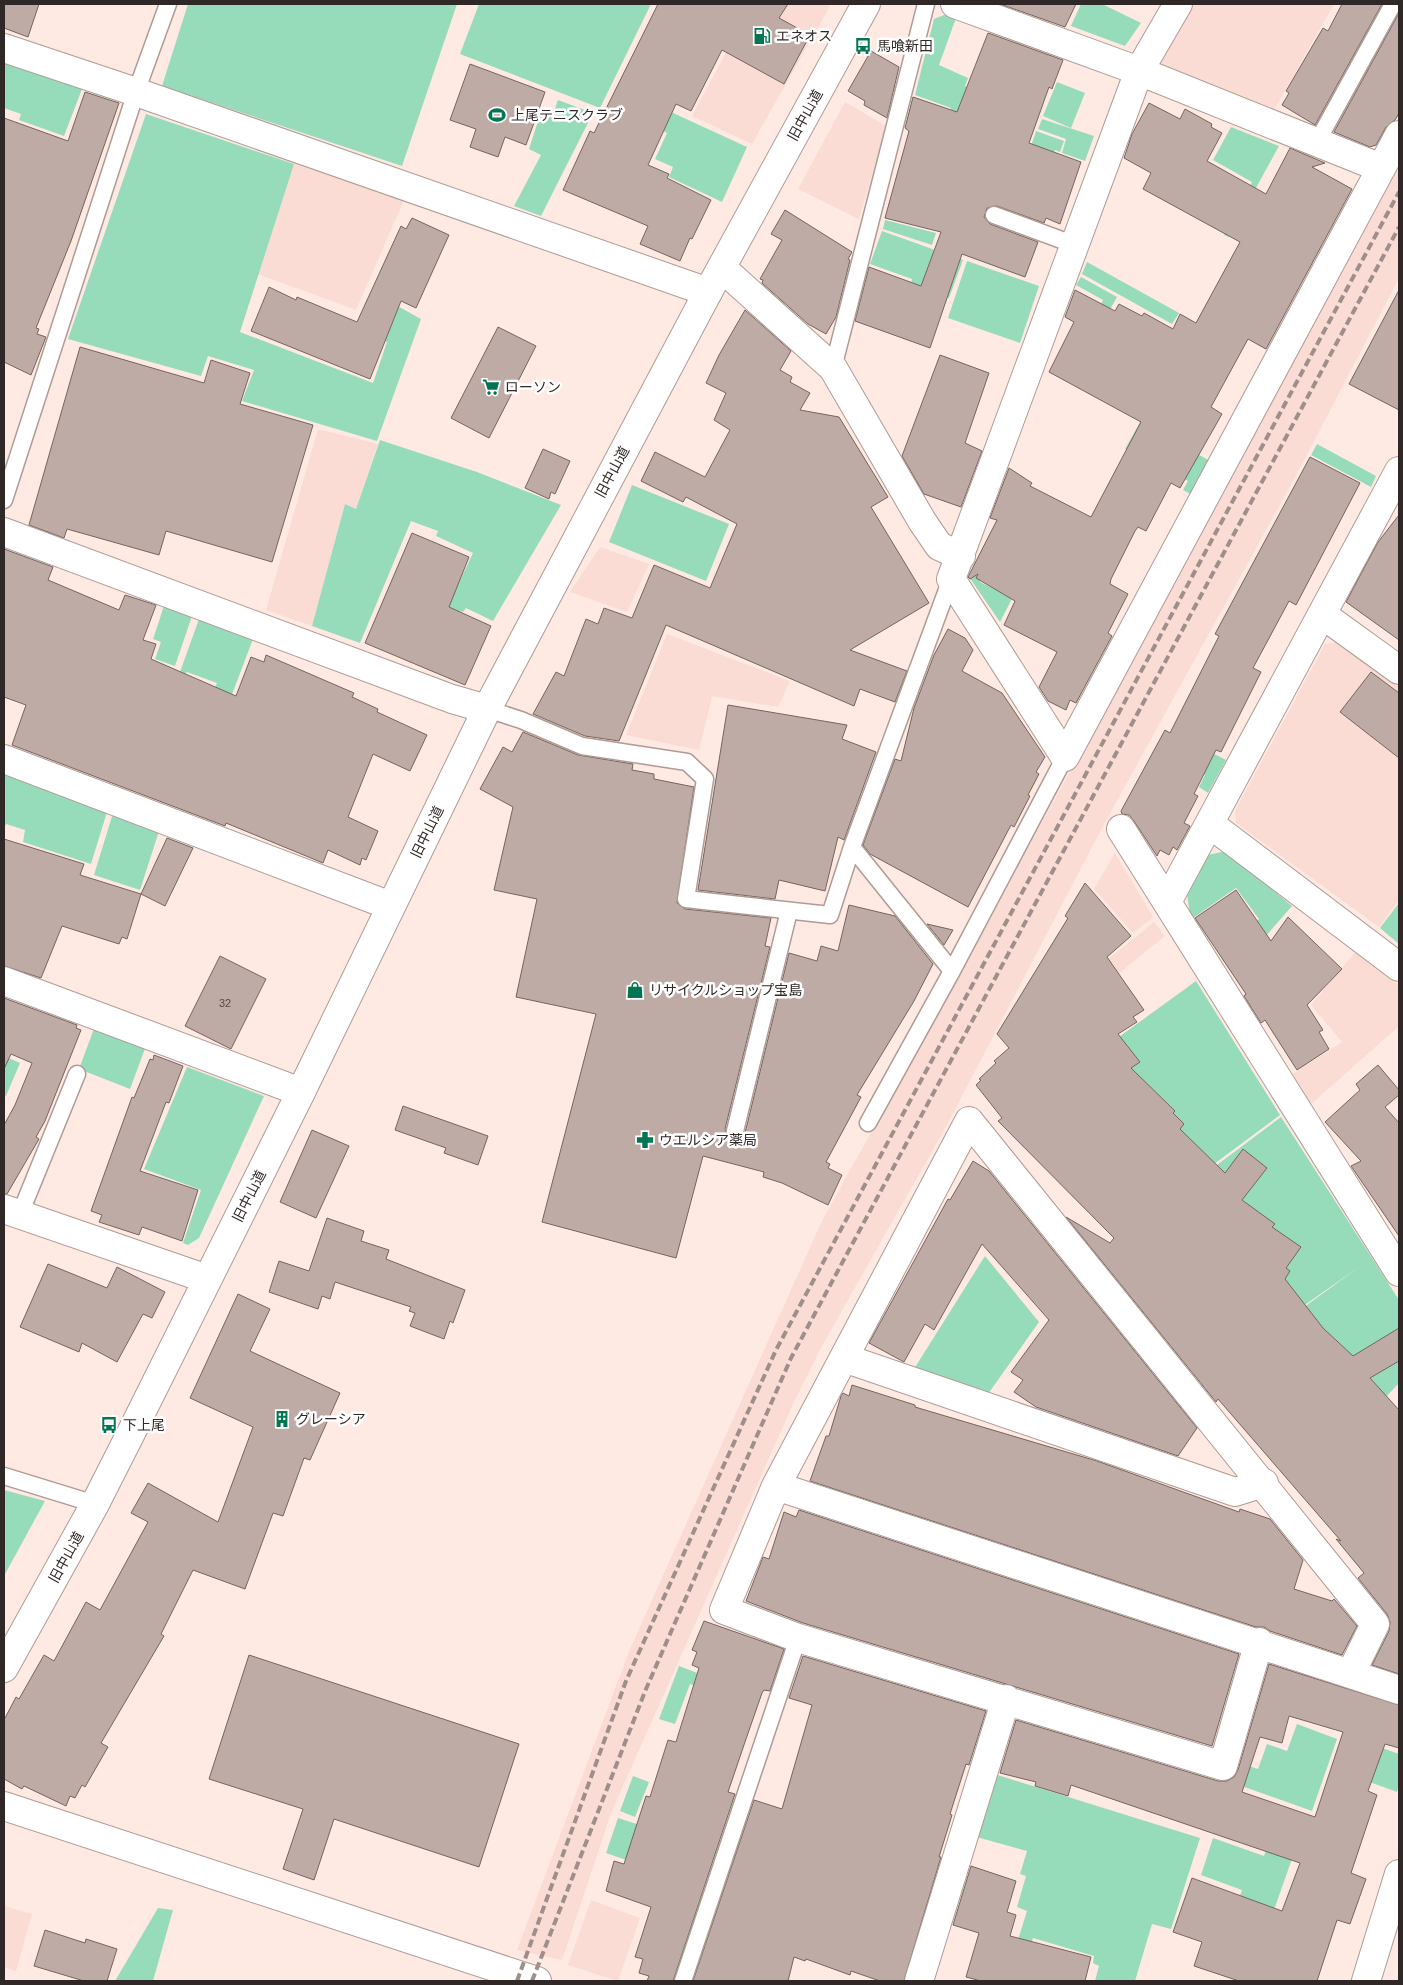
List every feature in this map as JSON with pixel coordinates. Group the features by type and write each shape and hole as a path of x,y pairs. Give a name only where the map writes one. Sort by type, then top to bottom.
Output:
{"street":[{"name":"旧中山道","path":"4,1668 95,1504 301,1092 487,709 708,292 866,4"},
{"path":"955,4 1139,71 1381,168"},
{"path":"956,567 1139,71 1178,4"},
{"path":"4,48 136,92 708,292"},
{"path":"1065,757 1399,135"},
{"path":"722,268 833,368 922,521 956,567 1065,757"},
{"path":"1167,902 1399,471"},
{"path":"4,532 452,699 487,709"},
{"path":"1323,615 1399,670"},
{"path":"4,759 391,906"},
{"path":"1210,824 1399,967"},
{"path":"1121,829 1399,1272"},
{"path":"4,980 301,1092"},
{"path":"1259,1642 1223,1766 798,1638 724,1610 776,1486 969,1120 1264,1483 1375,1624 1351,1673"},
{"path":"12,1211 207,1279"},
{"path":"844,1358 1235,1492 1264,1483"},
{"path":"776,1486 1259,1642 1399,1690"},
{"path":"919,1981 1006,1700"},
{"path":"4,1806 537,1981"},
{"path":"1366,1981 1399,1874"}],"lane":[{"path":"4,500 136,92 168,4"},
{"path":"833,368 926,4"},
{"path":"1317,142 1393,4"},
{"path":"994,216 1075,245"},
{"path":"487,709 522,720 582,746 687,762 705,779 686,899 830,915 852,847 956,567"},
{"path":"868,1122 952,971 1065,757"},
{"path":"852,847 952,971"},
{"path":"735,1131 789,911"},
{"path":"12,1211 77,1074"},
{"path":"4,1476 95,1504"},
{"path":"683,1981 798,1638"}],"shaded area":[{"path":"752,4 828,4 829,8 752,144 692,116"},
{"path":"1193,4 1334,4 1274,110 1157,65"},
{"path":"845,102 886,126 859,219 798,189"},
{"path":"1399,155 1399,278 1299,470 1102,828 948,1123 823,1344 793,1404 611,1813 562,1960 517,1950 630,1649 821,1223 1061,788"},
{"path":"294,164 405,198 356,310 258,274"},
{"path":"318,429 378,444 356,509 345,504 312,626 266,610"},
{"path":"600,547 649,564 627,612 570,592"},
{"path":"667,634 790,681 778,707 712,696 699,750 626,735"},
{"path":"1339,642 1399,686 1399,900 1379,927 1236,823 1235,811 1325,644"},
{"path":"1115,853 1153,917 1133,933 1094,889"},
{"path":"1154,922 1165,936 1069,1014 1091,973"},
{"path":"1356,951 1399,985 1399,1026 1310,1105 1290,1076 1342,1042 1311,1005"},
{"path":"591,1900 640,1918 618,1981 568,1965"},
{"path":"4,1906 32,1914 16,1971 4,1967"}],"green space":[{"path":"188,4 457,4 402,166 162,86"},
{"path":"479,4 651,4 600,108 460,54"},
{"path":"1081,4 1102,4 1141,23 1125,46 1071,26"},
{"path":"944,15 956,18 939,65 968,78 965,86 994,96 977,144 970,141 966,152 922,139 919,147 906,143 911,121 942,132 951,108 915,95 934,19"},
{"path":"4,61 82,89 64,136 19,120 21,114 4,108"},
{"path":"1057,82 1085,93 1071,128 1043,116"},
{"path":"558,100 593,113 541,216 514,206 541,155 529,149 542,109 554,111"},
{"path":"671,112 747,147 722,202 669,177 673,167 655,159 667,133 663,131"},
{"path":"146,114 294,164 240,332 373,383 387,342 358,330 374,293 421,319 377,441 242,401 254,370 208,356 201,376 68,339"},
{"path":"1042,119 1094,136 1085,161 1062,153 1066,139 1038,129"},
{"path":"1231,127 1279,146 1229,237 1224,235 1252,182 1213,160"},
{"path":"1036,131 1064,141 1060,152 1055,150 1049,168 1030,149"},
{"path":"885,220 936,233 932,245 883,229"},
{"path":"882,231 963,260 949,298 911,284 912,279 870,264"},
{"path":"967,261 1039,286 1020,343 948,318"},
{"path":"1087,262 1179,313 1172,324 1082,274"},
{"path":"1081,277 1117,297 1097,333 1088,328 1103,300 1076,285"},
{"path":"1140,422 1212,462 1194,496 1183,490 1188,481 1125,449"},
{"path":"380,440 477,472 561,505 493,621 466,608 463,612 460,611 458,615 446,610 473,553 436,536 438,531 411,521 360,643 312,626 345,504 356,509"},
{"path":"1317,444 1376,476 1371,487 1311,455"},
{"path":"632,485 729,524 706,581 609,542"},
{"path":"971,572 982,577 980,582 994,589 1022,579 1000,622 969,577"},
{"path":"165,603 193,613 175,666 155,659 161,642 153,639"},
{"path":"199,619 253,639 231,697 214,690 217,683 187,672 185,674 180,672"},
{"path":"1205,749 1226,760 1208,793 1199,787 1205,775 1200,772"},
{"path":"4,771 107,812 91,864 23,842 25,830 6,824 4,829"},
{"path":"113,813 160,828 140,890 94,875"},
{"path":"1226,851 1292,906 1265,937 1255,923 1259,919 1236,888 1193,918 1190,915 1187,894 1208,855"},
{"path":"1399,903 1399,944 1380,928"},
{"path":"1196,981 1280,1115 1140,1219 1039,1095"},
{"path":"95,1026 146,1046 130,1089 79,1069"},
{"path":"4,1056 20,1063 6,1096 4,1095"},
{"path":"187,1067 264,1096 199,1238 188,1245 183,1243 201,1190 144,1169"},
{"path":"1281,1117 1399,1300 1399,1383 1330,1457 1248,1348 1359,1267 1246,1346 1142,1221"},
{"path":"985,1256 1039,1322 988,1394 914,1369"},
{"path":"4,1490 45,1501 4,1576"},
{"path":"679,1666 700,1674 696,1686 690,1684 675,1724 659,1719"},
{"path":"1297,1724 1337,1739 1312,1811 1233,1783 1240,1763 1258,1769 1267,1744 1287,1751"},
{"path":"1346,1735 1399,1754 1399,1785 1397,1792 1334,1769"},
{"path":"991,1773 1200,1838 1171,1929 1152,1924 1135,1981 1095,1981 1099,1966 1093,1963 1094,1956 1033,1938 1030,1946 1017,1943 1027,1911 1017,1907 1026,1876 1020,1874 1027,1851 973,1836"},
{"path":"633,1776 649,1782 635,1817 620,1811"},
{"path":"618,1818 693,1842 632,1862 606,1853"},
{"path":"1213,1838 1264,1856 1267,1847 1293,1856 1262,1944 1227,1932 1242,1890 1201,1875"},
{"path":"158,1908 173,1910 153,1981 115,1981"}],"building":[{"path":"4,4 39,4 28,37 4,28"},
{"path":"658,4 788,4 779,18 810,35 784,84 722,50 691,111 676,104 648,165 669,174 667,178 711,200 692,239 690,238 680,261 640,244 648,226 563,190 590,131 594,133"},
{"path":"1000,4 1076,4 1065,27"},
{"path":"1342,4 1382,4 1315,125 1282,105 1289,93 1286,91 1323,28 1328,31"},
{"path":"1399,13 1399,113 1395,120 1386,127 1376,145 1370,147 1334,132"},
{"path":"988,33 1063,60 1052,89 1049,87 1029,143 1081,162 1060,224 1046,218 1044,223 997,206 987,208 984,217 990,224 1038,242 1025,277 962,254 930,348 855,321 869,267 921,286 941,232 885,218 909,131 905,128 913,97 957,112"},
{"path":"871,51 899,67 887,118 864,105 865,101 848,91"},
{"path":"470,64 545,92 526,145 505,137 498,157 470,147 476,129 450,120"},
{"path":"85,92 119,103 71,241 36,328 39,329 37,334 46,337 31,375 4,362 4,118 68,141"},
{"path":"1149,103 1180,119 1185,109 1212,124 1211,127 1222,133 1207,161 1266,194 1290,148 1325,163 1312,167 1352,189 1266,349 1248,339 1211,407 1222,414 1180,488 1171,483 1146,531 1138,527 1135,531 1111,579 1110,584 1128,594 1108,633 1112,636 1076,703 1070,700 1066,710 1048,701 1039,687 1057,652 1004,625 1015,601 976,578 978,574 970,579 968,577 997,520 990,518 1009,468 1032,483 1030,486 1091,517 1141,422 1049,372 1074,322 1065,317 1075,290 1115,311 1119,304 1142,316 1144,313 1173,329 1180,314 1196,323 1240,242 1143,189 1151,173 1124,158 1132,134"},
{"path":"785,210 852,252 848,259 850,260 836,317 826,334 808,324 762,283 763,280 760,279 782,240 771,234"},
{"path":"412,218 449,235 416,308 401,301 370,379 251,331 269,287 296,300 297,297 357,322 401,226 406,229"},
{"path":"1399,290 1399,410 1349,384"},
{"path":"745,310 791,351 780,370 792,377 790,382 810,393 800,410 839,417 888,497 871,507 929,603 850,650 907,671 895,702 860,689 854,706 666,625 619,741 585,736 533,714 556,672 564,676 586,619 598,624 604,608 632,618 654,565 710,588 737,524 686,497 683,502 641,481 655,452 705,477 730,430 714,420 726,393 706,383 719,355"},
{"path":"498,327 536,346 489,438 451,418"},
{"path":"80,347 204,383 211,360 250,373 240,404 313,425 272,562 166,531 159,555 67,529 64,538 29,525"},
{"path":"940,355 989,373 965,443 982,451 961,507 924,494 902,456"},
{"path":"543,449 570,461 555,494 551,492 549,499 525,488"},
{"path":"1310,457 1360,483 1296,605 1289,601 1253,668 1261,672 1221,752 1216,750 1194,794 1198,796 1184,823 1190,826 1177,850 1173,847 1169,855 1160,850 1157,856 1134,821 1129,815 1122,814 1121,811 1165,730 1170,733 1219,636 1215,634"},
{"path":"1399,515 1399,640 1346,602 1378,542"},
{"path":"412,533 469,557 449,607 491,626 465,685 365,643"},
{"path":"4,549 53,567 48,580 119,610 125,595 156,605 143,640 156,644 151,659 236,696 251,657 264,662 266,655 354,693 352,697 378,709 377,712 427,735 410,771 373,754 348,817 378,831 366,860 362,858 360,865 328,850 323,863 226,823 225,826 12,745 26,705 4,697"},
{"path":"948,629 965,638 973,650 962,671 1002,693 1045,757 1036,772 1039,774 1028,795 1030,796 1014,827 1011,825 968,907 870,854 863,845 895,759 901,761 914,708 934,655"},
{"path":"1371,672 1399,693 1399,758 1340,712"},
{"path":"728,705 847,725 842,739 876,752 844,840 838,837 825,891 779,880 775,899 698,890"},
{"path":"523,732 578,755 633,764 632,770 654,774 654,779 694,787 677,903 685,909 771,918 765,946 770,947 725,1129 728,1139 738,1140 745,1133 789,953 817,961 821,946 838,951 849,905 895,916 933,964 914,1001 857,1095 861,1097 826,1162 830,1164 828,1168 842,1175 828,1205 782,1183 763,1177 764,1172 703,1156 676,1258 542,1222 596,1014 516,997 537,899 494,890 513,807 480,789 503,747 512,752"},
{"path":"167,838 193,848 165,906 141,894"},
{"path":"4,839 84,864 80,875 141,894 127,939 122,937 119,944 62,926 41,978 4,966"},
{"path":"1085,883 1131,936 1107,957 1144,1010 1133,1017 1137,1022 1118,1034 1140,1062 1131,1068 1175,1111 1173,1113 1184,1124 1180,1129 1225,1173 1243,1149 1267,1168 1242,1200 1275,1224 1272,1227 1301,1247 1286,1268 1290,1271 1285,1279 1323,1328 1353,1356 1399,1328 1399,1361 1370,1378 1399,1410 1399,1674 1372,1665 1389,1631 1390,1622 1387,1614 1358,1578 1364,1573 1336,1539 1341,1541 1218,1399 1216,1402 1066,1217 1110,1243 1114,1238 998,1121 1002,1118 976,1085 981,1080 979,1079 996,1063 994,1061 1009,1048 997,1034 1068,918 1065,916"},
{"path":"1236,890 1271,941 1288,917 1342,969 1307,1005 1323,1030 1319,1032 1329,1049 1297,1070 1265,1020 1261,1023 1244,996 1246,994 1195,918"},
{"path":"927,924 953,930 944,945"},
{"path":"220,956 266,979 231,1049 185,1026"},
{"path":"4,998 77,1025 76,1028 81,1030 45,1121 36,1137 39,1139 7,1194 4,1194 4,1125 15,1105 32,1063 11,1054 4,1069"},
{"path":"154,1055 183,1066 169,1103 166,1102 140,1171 198,1190 182,1241 142,1227 139,1235 99,1222 102,1215 91,1211 132,1097 134,1098 150,1059 153,1060"},
{"path":"1378,1065 1399,1090 1399,1095 1385,1107 1399,1123 1399,1236 1351,1166 1361,1161 1325,1122 1360,1090 1356,1084"},
{"path":"403,1106 488,1136 478,1165 444,1153 446,1148 395,1130"},
{"path":"312,1130 349,1146 316,1218 280,1202"},
{"path":"973,1161 989,1171 1197,1428 1178,1456 1036,1407 1014,1392 1023,1380 1011,1372 1049,1320 982,1244 934,1330 925,1324 904,1362 869,1343 948,1199 950,1200"},
{"path":"327,1218 364,1231 361,1241 389,1250 386,1259 465,1290 453,1323 450,1321 444,1339 410,1326 415,1313 409,1311 411,1307 335,1282 330,1299 322,1296 318,1309 269,1292 279,1261 309,1271"},
{"path":"48,1264 107,1288 117,1267 165,1292 152,1318 143,1314 117,1362 82,1343 79,1352 20,1327"},
{"path":"238,1294 270,1309 250,1351 340,1393 310,1460 304,1458 283,1516 273,1513 245,1589 193,1570 161,1634 164,1636 101,1743 108,1747 85,1787 82,1785 75,1798 70,1796 66,1806 24,1786 22,1789 4,1779 4,1720 16,1697 19,1699 44,1655 54,1661 86,1602 100,1610 148,1522 131,1513 148,1483 218,1522 253,1427 190,1398"},
{"path":"852,1385 915,1405 915,1407 1097,1461 1239,1512 1240,1509 1270,1519 1303,1560 1294,1589 1332,1601 1334,1599 1357,1626 1342,1655 1270,1631 1264,1627 1256,1627 810,1481 826,1436 829,1436 841,1396 843,1393 849,1396"},
{"path":"799,1510 1239,1654 1212,1746 803,1623 746,1601 763,1557 769,1559 784,1512 796,1517"},
{"path":"704,1621 784,1649 770,1691 764,1690 762,1693 728,1792 735,1794 673,1981 647,1981 649,1976 639,1973 643,1959 635,1957 651,1907 606,1891 614,1861 624,1864 646,1796 650,1797 668,1740 676,1742 699,1668 692,1665 697,1652 692,1650"},
{"path":"249,1655 519,1744 479,1867 334,1819 314,1880 283,1869 303,1809 209,1779"},
{"path":"803,1656 986,1711 969,1765 966,1764 950,1814 952,1815 939,1857 941,1857 904,1981 880,1981 851,1971 850,1975 806,1959 805,1961 794,1957 788,1981 693,1981 754,1800 782,1809 812,1705 789,1698"},
{"path":"1269,1664 1399,1705 1399,1748 1385,1744 1368,1791 1377,1795 1351,1873 1366,1879 1350,1924 1337,1920 1317,1981 1239,1981 1194,1966 1202,1942 1173,1932 1192,1878 1282,1911 1300,1863 1071,1785 1068,1796 1035,1786 1036,1782 1000,1773 1016,1720 1218,1781 1227,1781 1234,1777 1238,1770","holes":["1289,1716 1343,1732 1315,1817 1242,1792 1260,1737 1282,1743"]},
{"path":"971,1866 1016,1881 1007,1912 1016,1915 1010,1936 1091,1957 1085,1981 981,1981 966,1977 979,1933 953,1925"},
{"path":"45,1930 85,1943 86,1939 117,1949 107,1981 84,1981 34,1966"}],"railway":[{"path":"517,1981 626,1681 776,1350 1399,192"},
{"path":"532,1981 646,1689 791,1358 1399,227"}],"place":[{"name":"エネオス","path":"762,36"},
{"name":"馬喰新田","path":"863,46"},
{"name":"上尾テニスクラブ","path":"497,115"},
{"name":"ローソン","path":"491,387"},
{"name":"リサイクルショップ宝島","path":"635,990"},
{"name":"ウエルシア薬局","path":"645,1140"},
{"name":"グレーシア","path":"282,1419"},
{"name":"下上尾","path":"109,1425"}]}
